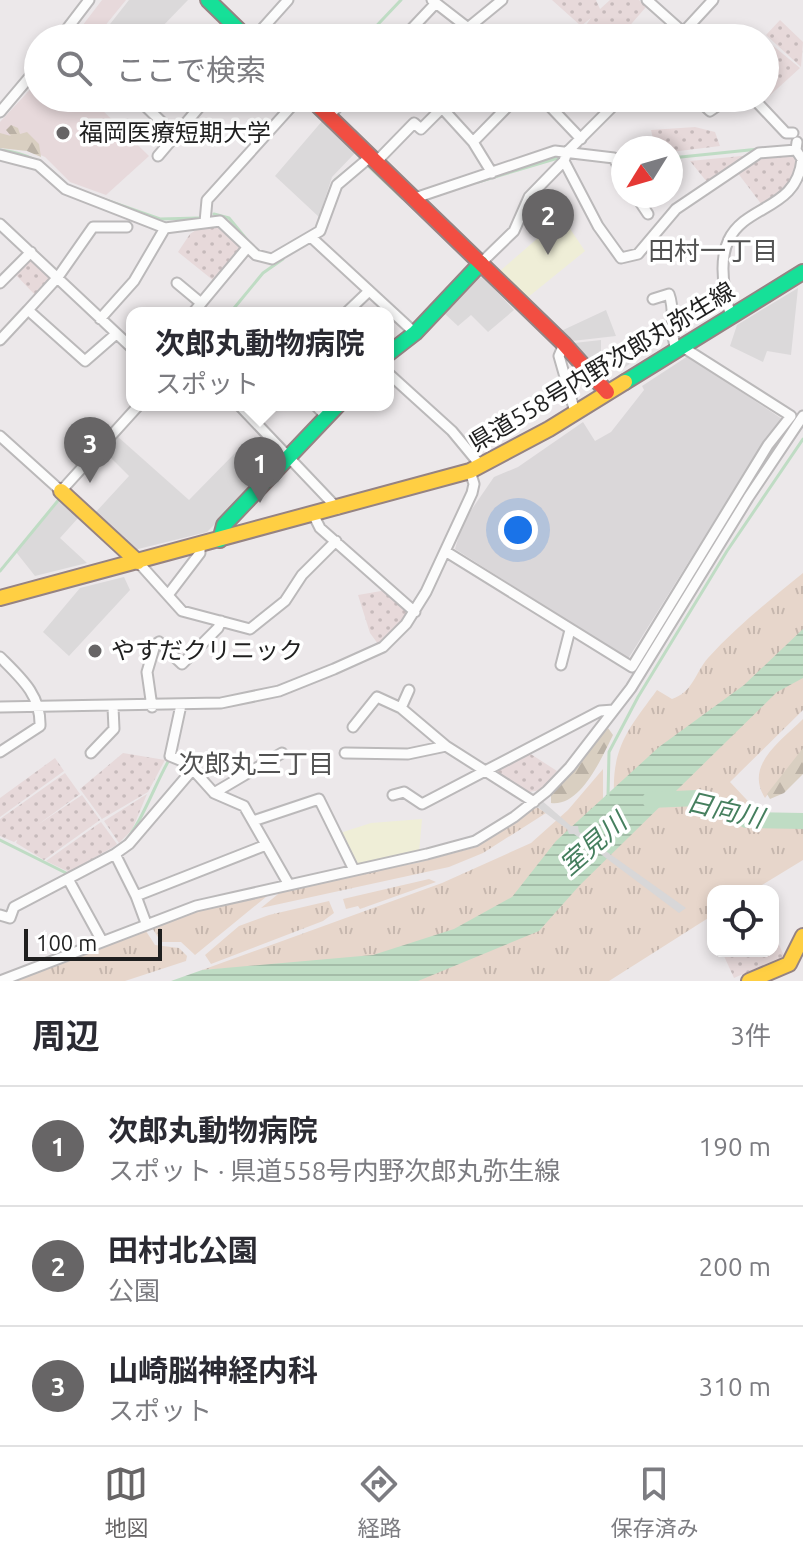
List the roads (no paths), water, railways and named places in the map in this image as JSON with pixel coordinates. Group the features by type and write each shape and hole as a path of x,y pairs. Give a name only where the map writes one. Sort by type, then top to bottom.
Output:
{"street":[{"path":"267,24 288,0"},
{"path":"473,24 502,0"},
{"path":"647,0 674,24"},
{"path":"690,24 713,0"},
{"path":"70,24 86,1"},
{"path":"211,1 233,24"},
{"path":"415,24 434,2 465,24"},
{"path":"0,112 24,84"},
{"path":"151,112 176,136"},
{"path":"158,156 193,112"},
{"path":"205,222 207,200 286,112"},
{"path":"325,112 564,344 607,392"},
{"path":"329,116 333,112"},
{"path":"0,155 38,165 65,189 165,228 220,221 256,255 272,259 312,238 326,221 337,185 373,160 414,123 421,129 438,112"},
{"path":"446,112 473,142 492,173"},
{"path":"473,142 502,112"},
{"path":"555,112 581,139"},
{"path":"394,349 415,333 514,231 529,197 607,112"},
{"path":"731,317 721,252 728,236 741,222 794,185 802,159 797,142 766,112"},
{"path":"797,142 803,124"},
{"path":"565,156 598,226 621,258 638,254 676,209 759,153 797,142"},
{"path":"415,198 537,160 543,155 611,158"},
{"path":"644,208 648,214"},
{"path":"0,224 126,343"},
{"path":"0,340 58,277 93,227 121,230"},
{"path":"100,319 134,281 165,228"},
{"path":"312,238 387,307"},
{"path":"198,307 247,248"},
{"path":"0,283 31,252"},
{"name":"県道558号内野次郎丸弥生線","path":"0,598 314,516 475,468 575,412 803,272"},
{"path":"177,283 201,303"},
{"path":"352,307 369,291"},
{"path":"653,299 669,294 674,307 673,341 679,347 799,417"},
{"path":"28,310 85,361 116,334"},
{"path":"394,314 415,333"},
{"path":"564,344 559,356 575,412"},
{"path":"0,707 152,707 221,703 279,691 383,647 415,612 472,493 475,468 452,431 394,378"},
{"path":"64,494 134,411"},
{"path":"245,411 338,509"},
{"path":"321,411 327,417"},
{"path":"220,540 224,525 332,411"},
{"path":"445,551 632,667 768,445 799,417"},
{"path":"0,981 146,923 288,883 475,841 534,802 570,767 648,661 799,417"},
{"path":"0,436 138,562 182,611 250,629 285,601 302,575 336,541"},
{"path":"314,516 315,523 415,612"},
{"path":"168,595 200,553 200,546"},
{"path":"152,707 147,672 155,645 159,642 182,664 218,628 221,621"},
{"path":"561,665 570,630"},
{"path":"0,657 26,683 41,707 40,726 0,752"},
{"path":"401,708 409,690"},
{"path":"353,727 377,697 401,708 446,746 534,802"},
{"path":"181,705 170,756 193,769 214,793 244,806 288,883"},
{"path":"91,753 114,729 113,707"},
{"path":"393,795 404,792 422,804 600,711 614,710"},
{"path":"345,753 408,754 446,746"},
{"path":"214,793 282,753"},
{"path":"0,915 10,918 14,907 129,844 193,769"},
{"path":"253,821 319,799 354,870"},
{"path":"136,896 266,845"},
{"path":"115,854 146,923"},
{"path":"68,879 102,941"},
{"path":"786,981 789,964 803,936"},
{"path":"749,981 789,964"}],"water":[{"name":"室見川","path":"803,629 803,678 777,692 579,886 539,931 418,981 171,981 202,970 373,955 454,929 512,897 556,841 659,747 744,685"}],"waterway":[{"path":"378,24 401,0"},
{"path":"683,157 759,149"},
{"path":"0,150 36,161 66,184"},
{"path":"478,182 558,158"},
{"path":"367,165 402,198"},
{"path":"329,195 335,180 350,168"},
{"path":"103,199 160,219 199,218"},
{"path":"214,214 229,218 248,241"},
{"path":"235,307 263,273 283,259"},
{"name":"室見川","path":"608,796 609,752 638,697 727,551 803,439"},
{"path":"0,571 61,497"},
{"path":"123,843 141,816 169,760"},
{"name":"日向川","path":"650,800 698,798 715,810 730,807 746,820 803,821"},
{"path":"0,840 68,874"}],"place":[{"name":"福岡医療短期大学","path":"63,133"},
{"name":"田村北公園","path":"548,255"},
{"name":"山崎脳神経内科","path":"90,483"},
{"name":"次郎丸動物病院","path":"260,503"},
{"name":"やすだクリニック","path":"95,651"}],"district":[{"name":"田村一丁目","path":"713,251"},
{"name":"次郎丸三丁目","path":"256,764"}]}
